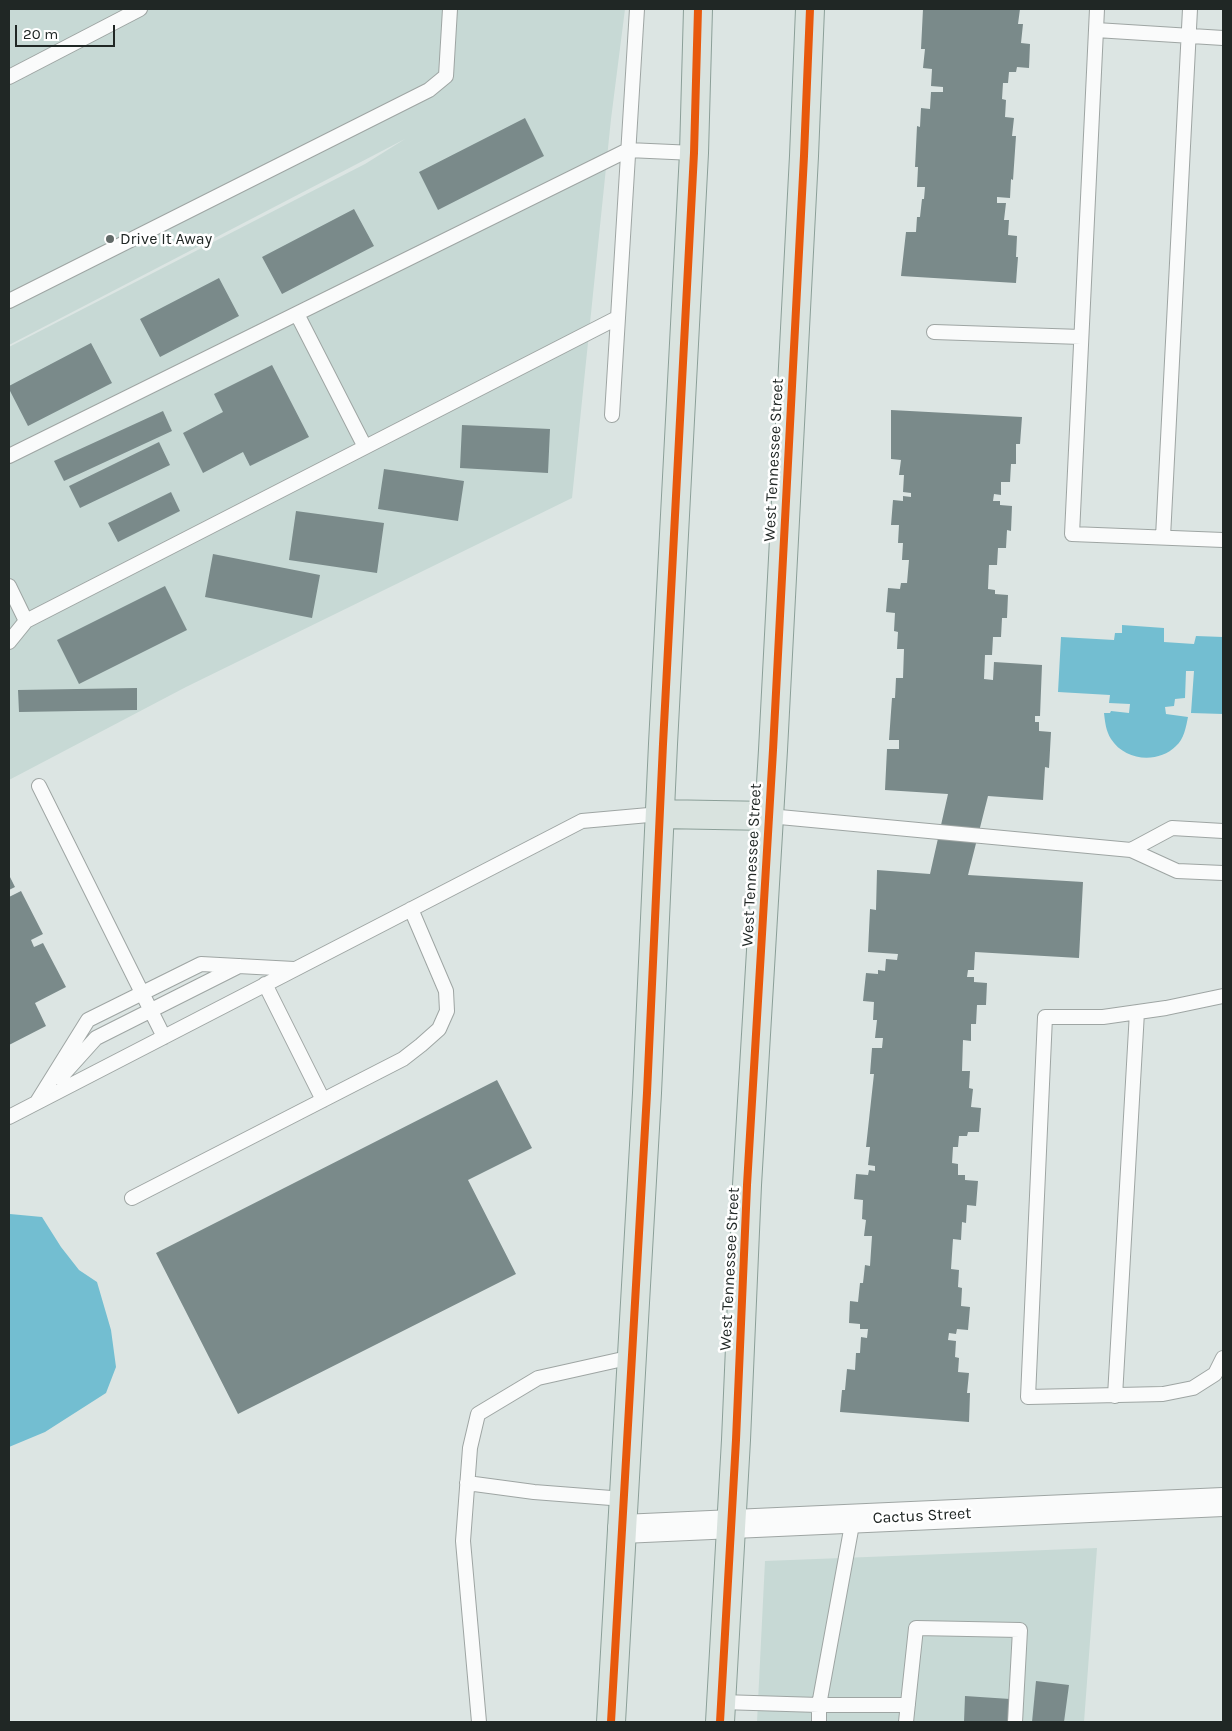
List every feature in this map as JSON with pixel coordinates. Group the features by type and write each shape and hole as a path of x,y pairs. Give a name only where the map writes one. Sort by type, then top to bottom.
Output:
{"main road":[{"path":"611,1722 648,1083 694,153 698,9"},
{"name":"West Tennessee Street","path":"720,1712 804,156 810,9"},
{"path":"660,814 769,816"}],"street":[{"name":"Cactus Street","path":"622,1529 1223,1502"}],"lane":[{"path":"9,77 140,9"},
{"path":"9,301 429,90 446,76 450,9"},
{"path":"612,415 636,9"},
{"path":"1097,9 1072,534 1223,540"},
{"path":"1163,537 1190,9"},
{"path":"1096,30 1223,38"},
{"path":"9,456 628,150 694,153"},
{"path":"296,314 365,448"},
{"path":"9,642 26,621 618,318"},
{"path":"934,332 1081,337"},
{"path":"9,586 26,621"},
{"path":"38,786 164,1037"},
{"path":"9,1117 582,821 660,814"},
{"path":"769,816 1132,850 1177,871 1223,873"},
{"path":"1132,850 1172,828 1223,831"},
{"path":"132,1198 402,1059 439,1029 448,1011 446,991 411,909"},
{"path":"37,1102 88,1020 201,964 295,969"},
{"path":"37,1102 96,1038 239,966"},
{"path":"265,984 323,1100"},
{"path":"1223,996 1103,1017 1045,1018 1028,1397 1163,1394 1192,1388 1215,1374 1223,1358"},
{"path":"1115,1396 1137,1012"},
{"path":"479,1722 464,1541 470,1448 478,1414 538,1378 632,1357"},
{"path":"467,1483 534,1492 624,1499"},
{"path":"819,1722 819,1705 854,1519"},
{"path":"906,1722 916,1628 1020,1630 1015,1722"},
{"path":"720,1712 819,1705 908,1705"}],"shaded area":[{"path":"9,9 625,9 611,119 572,498 186,687 9,780 9,347 365,164 405,139 9,345"},
{"path":"1097,1548 1084,1722 757,1722 765,1561"}],"water":[{"path":"1122,625 1164,628 1164,642 1194,644 1196,636 1223,637 1223,714 1191,713 1194,671 1186,671 1185,698 1175,699 1174,706 1165,707 1166,714 1188,717 1184,733 1176,746 1160,756 1142,758 1133,756 1117,746 1111,739 1105,723 1104,713 1110,713 1111,711 1129,713 1130,704 1109,703 1110,695 1058,692 1061,637 1114,640 1115,633 1122,633"},
{"path":"10,1214 42,1217 61,1247 79,1270 97,1282 111,1330 116,1367 106,1393 45,1432 9,1447"}],"building":[{"path":"923,9 1020,9 1018,24 1023,24 1021,43 1030,44 1029,68 1017,67 1016,72 1009,72 1008,83 1003,83 1002,99 1006,100 1005,117 1014,118 1012,136 1016,136 1010,198 997,197 997,203 1006,203 1004,220 1009,220 1008,235 1017,236 1016,283 901,276 906,232 916,232 917,217 920,217 922,199 924,199 925,187 917,187 918,167 915,167 917,126 920,127 921,108 930,109 931,92 943,92 943,87 931,86 932,69 923,68 925,49 921,49"},
{"path":"525,118 544,156 438,210 419,172"},
{"path":"354,209 374,246 282,294 262,257"},
{"path":"219,278 239,316 160,357 140,319"},
{"path":"91,343 112,383 28,426 9,386"},
{"path":"272,365 309,437 250,466 243,452 203,473 183,433 223,412 214,394"},
{"path":"891,410 1022,417 1020,444 1016,444 1016,464 1011,464 1010,482 1001,482 1001,495 994,494 993,501 1000,501 1000,505 1012,506 1011,531 1007,530 1006,548 998,548 997,565 989,565 988,589 995,590 995,594 1008,595 1007,618 1002,618 1001,637 993,637 992,655 985,655 984,679 993,680 994,662 1042,665 1040,716 1035,716 1035,722 1039,722 1039,731 1051,732 1049,768 1045,767 1043,800 988,796 968,875 1083,882 1079,958 975,952 974,970 968,970 967,977 974,977 974,982 987,983 986,1005 977,1005 976,1024 971,1024 971,1041 963,1040 962,1071 970,1071 969,1088 973,1089 971,1107 981,1108 979,1132 968,1132 967,1136 959,1136 958,1147 953,1147 952,1163 958,1164 958,1175 965,1175 965,1180 978,1181 976,1206 967,1205 966,1223 962,1222 961,1240 953,1239 951,1269 959,1270 958,1287 962,1288 961,1306 970,1307 968,1330 957,1329 956,1334 949,1333 948,1340 956,1341 955,1357 959,1358 958,1372 969,1373 967,1393 970,1393 969,1422 840,1412 842,1390 845,1390 847,1369 855,1370 856,1353 860,1353 861,1337 867,1338 868,1329 860,1329 860,1324 849,1323 850,1301 858,1302 860,1283 863,1283 865,1265 870,1266 872,1236 864,1236 866,1220 862,1219 863,1200 854,1199 856,1174 868,1175 869,1170 875,1171 875,1166 868,1165 870,1147 866,1147 874,1074 870,1074 872,1048 882,1048 883,1038 875,1038 877,1020 873,1020 874,1002 863,1001 866,973 878,974 878,970 885,971 886,959 897,960 898,954 868,952 870,909 876,910 877,870 930,874 948,794 885,790 887,749 899,749 899,740 889,740 892,698 895,698 896,678 903,678 904,649 897,649 898,632 894,631 895,613 886,612 888,588 900,589 901,583 907,583 909,560 902,560 903,543 898,543 899,525 891,525 893,500 903,501 903,496 911,497 911,493 903,492 904,475 899,475 901,460 891,459"},
{"path":"163,411 172,431 64,481 54,461"},
{"path":"462,425 550,429 548,473 460,468"},
{"path":"159,442 170,465 80,508 69,486"},
{"path":"384,469 464,481 458,521 378,509"},
{"path":"171,492 180,511 118,542 108,523"},
{"path":"296,511 384,523 377,573 289,560"},
{"path":"213,554 320,575 312,618 205,597"},
{"path":"165,586 187,630 79,684 57,640"},
{"path":"137,688 137,710 19,712 18,690"},
{"path":"9,875 15,887 9,890"},
{"path":"21,891 43,934 31,940 34,947 43,943 66,987 35,1003 46,1026 9,1045 9,897"},
{"path":"497,1080 532,1148 468,1180 516,1274 238,1414 156,1253"},
{"path":"1036,1681 1069,1685 1064,1722 1032,1722"},
{"path":"965,1696 1010,1699 1008,1722 964,1722"}],"cycle path":[{"path":"611,1722 647,1093 694,153 698,9"},
{"path":"720,1722 736,1440 747,1185 773,750 810,9"}],"place":[{"name":"Drive It Away","path":"110,239"}]}
